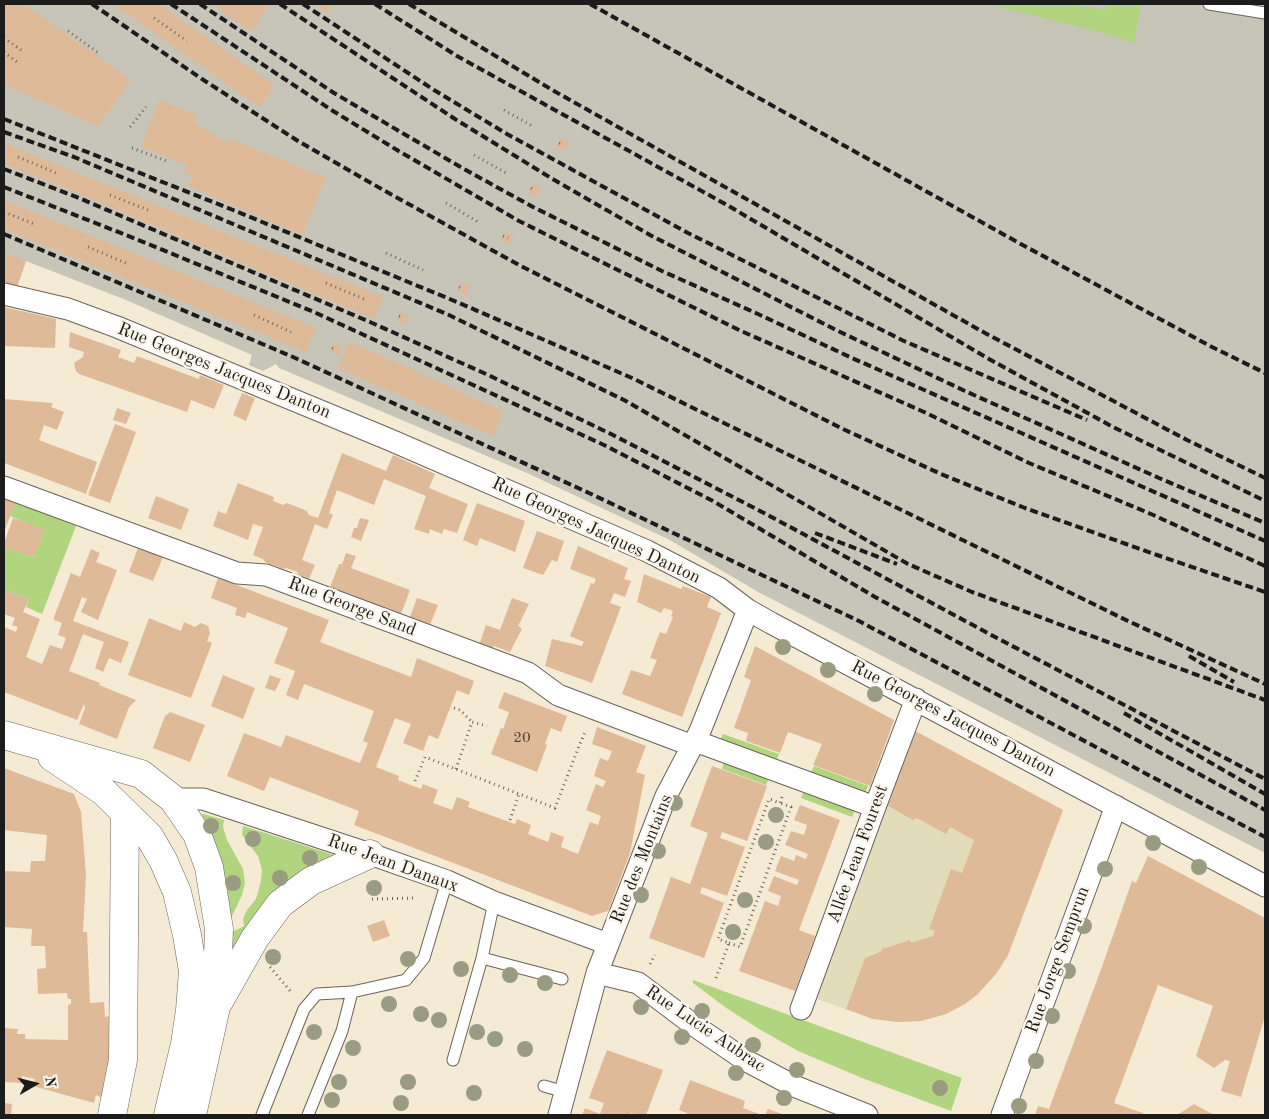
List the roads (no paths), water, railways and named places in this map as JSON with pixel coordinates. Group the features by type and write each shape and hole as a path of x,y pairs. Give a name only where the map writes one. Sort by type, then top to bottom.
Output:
{"main road":[{"path":"4,735 141,774 173,799 198,834 209,867 219,929 216,1007"},
{"path":"32,744 103,791 150,836 164,860 177,892 187,935 192,971 190,1010 185,1044 182,1110"},
{"path":"103,791 173,799"},
{"path":"112,1115 123,1060 125,814"},
{"path":"182,1110 216,1007 255,938 280,904 311,881 370,854"}],"street":[{"name":"Rue Georges Jacques Danton","path":"4,294 68,309 117,327 397,443 648,551 719,588 748,610 1265,886"},
{"name":"Rue George Sand","path":"4,486 236,573 266,575 276,578 528,674 558,695 875,806"},
{"name":"Rue des Montains","path":"559,1115 597,974 608,944 666,796 694,743 748,610"},
{"name":"Allée Jean Fourest","path":"801,1009 916,699"},
{"name":"Rue Jean Danaux","path":"173,799 203,799 370,854 445,889 494,902 608,944"},
{"name":"Rue Jorge Semprun","path":"1002,1115 1116,806"},
{"name":"Rue Lucie Aubrac","path":"597,974 638,984 694,1026 745,1060 794,1086 867,1115"}],"lane":[{"path":"1209,4 1265,13"},
{"path":"262,1115 304,1009 317,994 352,992 406,980 424,958 445,889"},
{"path":"453,1060 482,958 494,902"},
{"path":"482,958 562,979"},
{"path":"308,1115 342,1031 352,992"},
{"path":"544,1086 565,1092"}],"railway":[{"path":"92,4 205,81 298,141 385,191 519,265 843,429 941,474 1025,508 1265,592"},
{"path":"171,4 333,111 519,221 739,330 924,412 1029,463 1151,514 1265,566"},
{"path":"200,4 334,93 533,207 662,271 852,358 1265,541"},
{"path":"280,4 455,119 551,178 650,235 838,331 965,391 1159,478 1265,523"},
{"path":"303,4 434,90 507,134 688,233 904,341 1087,420"},
{"path":"375,4 457,56 727,205 989,359 1113,427 1265,501"},
{"path":"409,4 554,91 985,333 1187,440 1265,478"},
{"path":"590,4 1019,243 1212,347 1265,373"},
{"path":"4,119 457,302 632,378 1128,621 1265,684"},
{"path":"4,132 74,157 449,315 624,400 908,564 972,592 1265,700"},
{"path":"4,169 79,198 370,322 486,374 611,434 764,513 1265,779"},
{"path":"4,187 314,312 604,445 713,501 875,597 1265,810"},
{"path":"4,234 293,357 589,493 859,621 1265,837"},
{"path":"815,533 897,564"},
{"path":"1189,656 1234,682"},
{"path":"1124,713 1265,794"}]}
